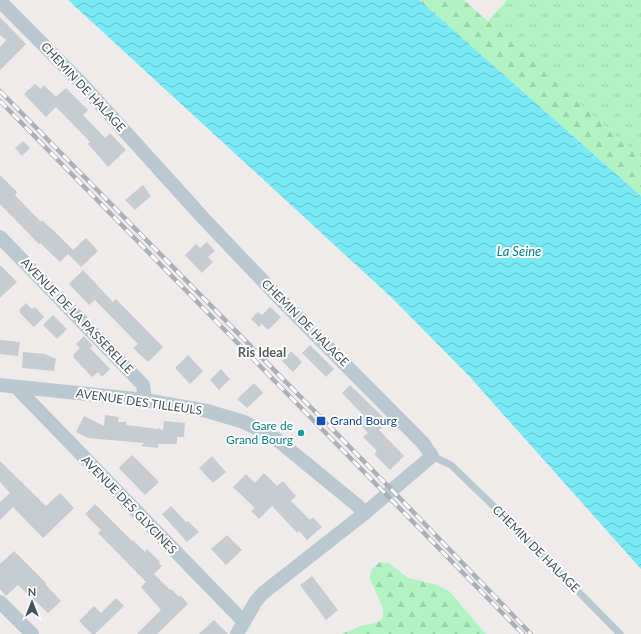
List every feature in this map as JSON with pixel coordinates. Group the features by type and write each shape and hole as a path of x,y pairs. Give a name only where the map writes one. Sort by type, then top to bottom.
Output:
{"street":[{"name":"CHEMIN DE HALAGE","path":"0,1 82,84 205,220 278,297 423,443 432,456"},
{"name":"AVENUE DE LA PASSERELLE","path":"0,236 143,385 145,400"},
{"name":"AVENUE DES TILLEULS","path":"0,385 145,400 207,411 244,422 275,438 365,513"},
{"name":"AVENUE DES GLYCINES","path":"16,386 240,628"},
{"path":"240,628 256,601 263,593 365,513 432,456"},
{"path":"0,602 32,634"}],"lane":[{"name":"CHEMIN DE HALAGE","path":"432,456 451,466 512,524 620,634"}],"green space":[{"path":"419,0 464,0 641,158 641,196"},
{"path":"507,0 641,0 641,158 487,22"},
{"path":"380,562 389,563 408,578 435,584 449,591 486,634 341,634 361,626 376,623 382,619 383,608 370,579 371,570"}],"water":[{"name":"La Seine","path":"68,0 419,0 641,196 641,569 470,377 391,297"}],"building":[{"path":"0,17 26,44 0,70 0,47 6,40 0,35"},
{"path":"35,84 41,89 44,85 56,97 66,88 88,110 83,115 105,138 110,133 126,150 108,167 88,144 90,142 56,107 46,117 24,94"},
{"path":"23,141 30,148 22,156 15,148"},
{"path":"0,175 17,192 15,195 41,222 42,220 73,250 86,238 98,251 81,267 68,254 60,262 40,243 39,244 0,204"},
{"path":"143,185 151,196 135,210 125,200"},
{"path":"207,242 215,251 208,257 213,262 202,273 185,255 196,244 200,248"},
{"path":"0,265 17,282 0,298"},
{"path":"83,270 113,302 116,299 163,347 148,362 133,348 138,344 95,300 89,305 69,284"},
{"path":"26,303 32,309 35,307 44,317 34,327 20,313 20,309"},
{"path":"270,307 281,317 268,330 262,324 259,327 251,319 258,312 262,315"},
{"path":"53,315 67,329 57,339 43,325"},
{"path":"84,336 93,346 90,348 110,369 102,377 98,372 92,377 73,357 73,355 80,348 76,344"},
{"path":"0,340 20,342 18,356 0,354"},
{"path":"310,345 334,369 326,377 302,353"},
{"path":"291,351 302,362 293,372 282,361"},
{"path":"23,352 45,354 56,359 54,371 22,368"},
{"path":"188,355 203,371 190,384 175,368"},
{"path":"221,369 230,379 219,390 210,380"},
{"path":"254,383 263,393 247,408 237,399"},
{"path":"350,385 388,422 379,430 404,456 390,470 374,454 377,451 363,437 368,433 357,421 363,415 342,393"},
{"path":"105,415 119,417 118,422 126,422 126,425 159,429 160,427 160,429 163,430 164,421 185,423 184,437 177,437 177,444 158,444 158,448 141,446 144,443 88,438 76,432 84,416 104,426"},
{"path":"132,455 159,482 145,495 119,468"},
{"path":"212,456 226,472 213,483 199,468"},
{"path":"0,461 46,506 60,493 74,508 43,538 13,507 0,520 0,502 10,493 0,482"},
{"path":"264,473 277,486 283,481 296,496 291,501 310,520 313,517 322,527 307,540 299,531 297,533 272,506 259,519 251,511 255,508 233,487 246,474 255,483"},
{"path":"95,504 132,541 133,540 145,552 147,549 160,562 158,563 162,566 154,574 170,590 171,589 179,597 180,595 188,604 157,634 137,634 161,610 141,587 146,582 98,533 101,530 85,514"},
{"path":"171,506 186,522 188,521 199,532 187,542 162,514"},
{"path":"227,535 242,550 226,565 211,549"},
{"path":"14,551 46,583 45,584 61,601 48,613 18,585 6,596 0,589 0,564"},
{"path":"312,576 338,610 326,620 300,585"},
{"path":"116,598 124,606 95,634 92,634 79,621 94,606 101,613"},
{"path":"214,620 228,634 199,634"}],"railway":[{"path":"0,91 392,490 531,634"},
{"path":"0,101 523,634"}],"place":[{"name":"Grand Bourg","path":"321,421"},
{"name":"Gare de Grand Bourg","path":"301,433"}],"district":[{"name":"Ris Ideal","path":"262,352"}]}
